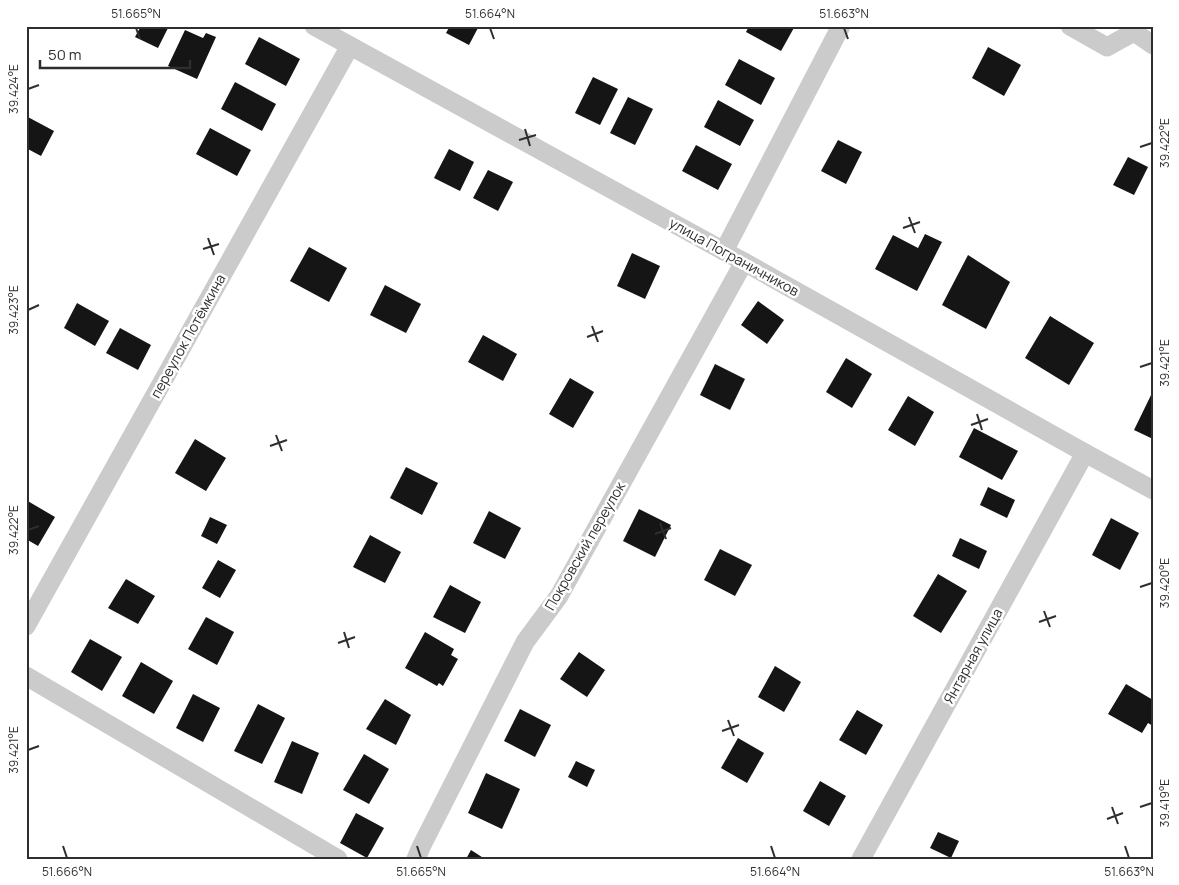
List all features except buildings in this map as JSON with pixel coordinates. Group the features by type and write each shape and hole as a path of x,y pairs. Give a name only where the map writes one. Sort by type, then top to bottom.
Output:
{"street":[{"name":"улица Пограничников","path":"314,26 744,262 1085,454 1153,490"},
{"path":"724,252 841,26"},
{"path":"1070,26 1106,47 1134,32 1153,45"},
{"name":"переулок Потёмкина","path":"26,626 350,46"},
{"name":"Покровский переулок","path":"416,859 525,642 559,596 744,262"},
{"name":"Янтарная улица","path":"861,859 1085,454"},
{"path":"26,676 338,859"}]}
